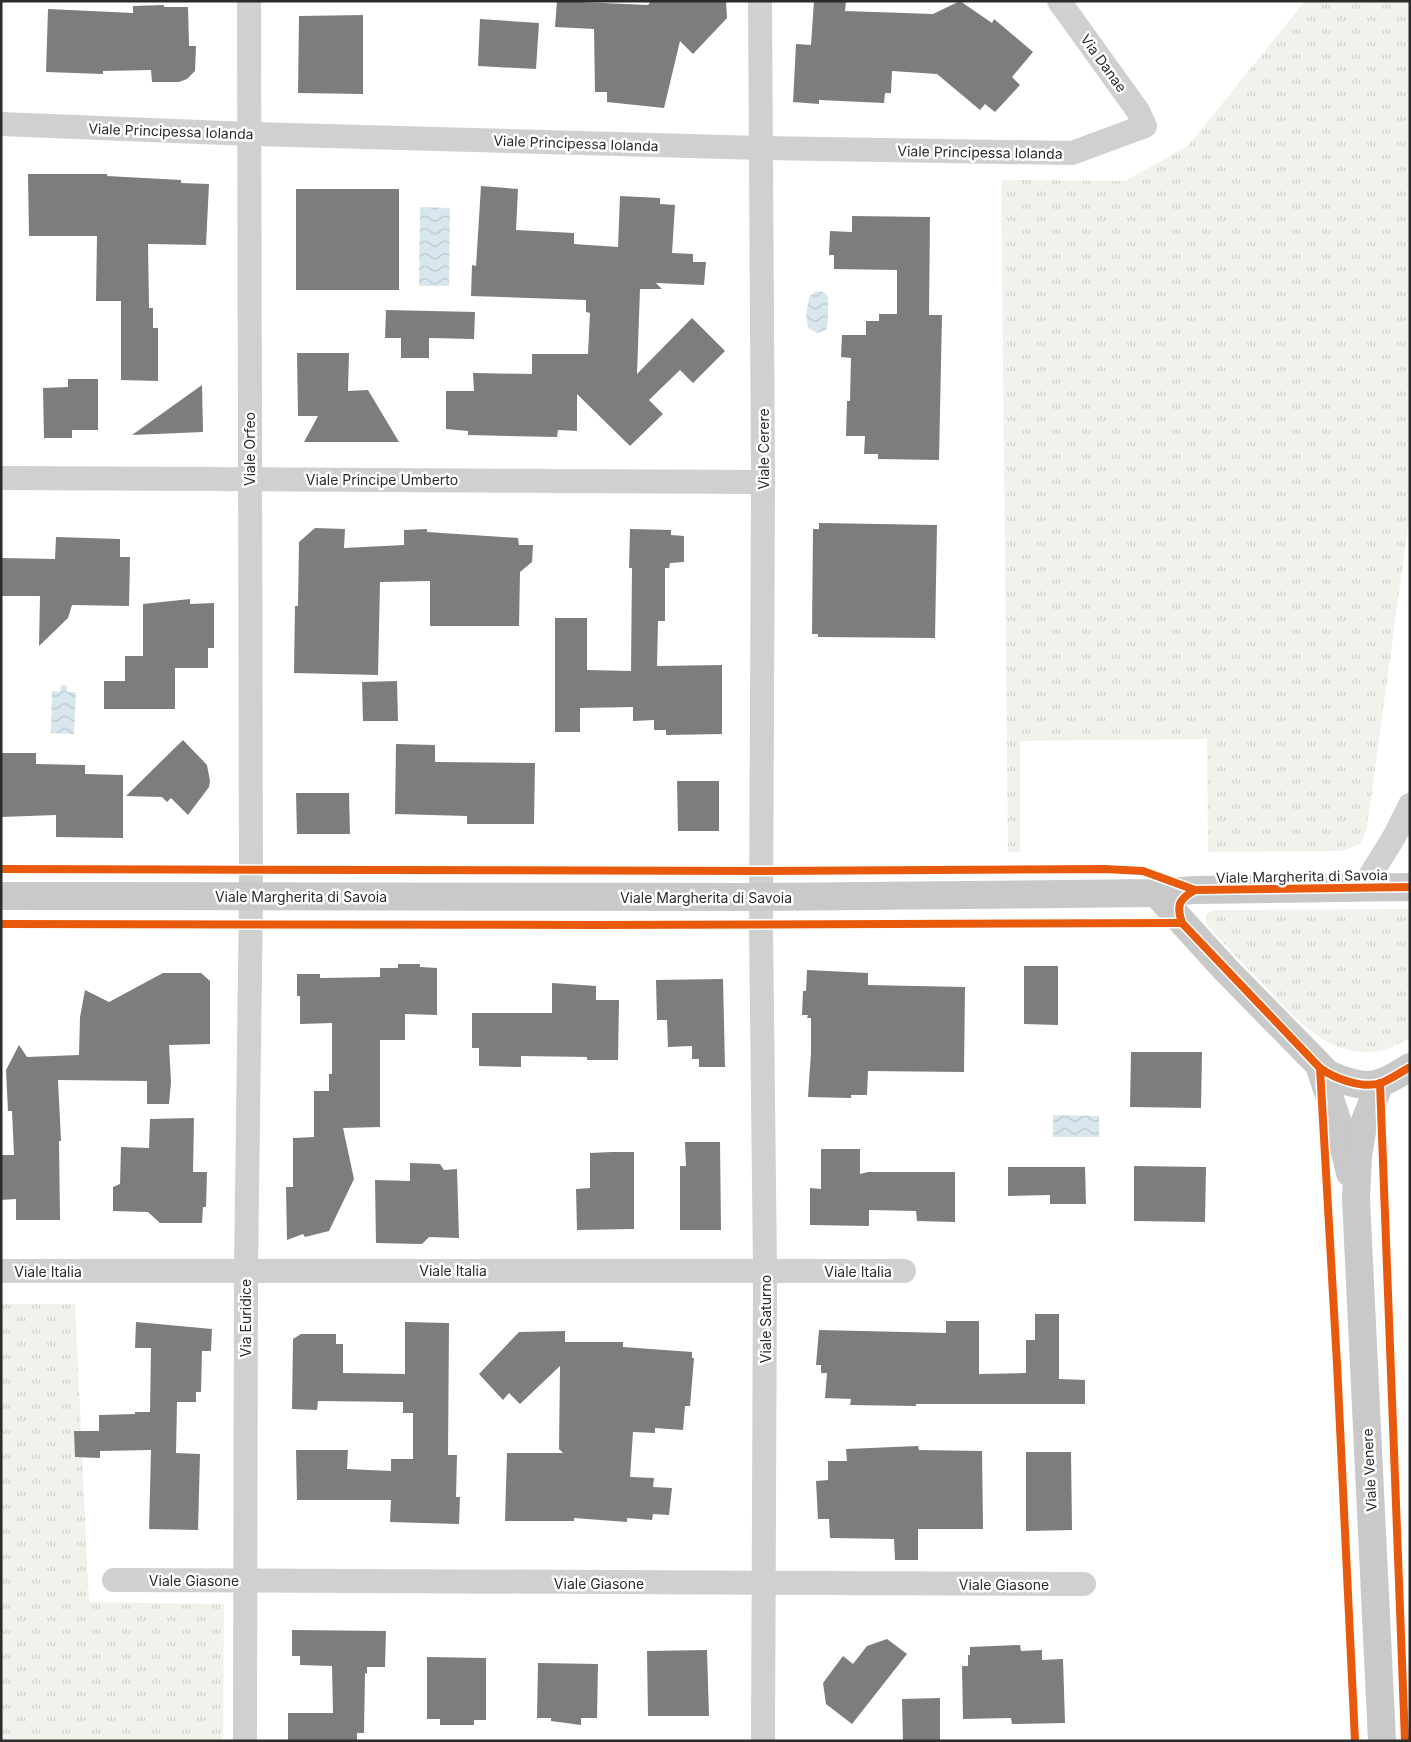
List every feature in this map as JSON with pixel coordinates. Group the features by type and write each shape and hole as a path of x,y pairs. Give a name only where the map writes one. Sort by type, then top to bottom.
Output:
{"street":[{"name":"Viale Orfeo","path":"249,1 251,896"},
{"name":"Viale Cerere","path":"760,1 763,482 761,897"},
{"name":"Via Danae","path":"1059,1 1138,110 1145,126"},
{"name":"Viale Principessa Iolanda","path":"1,124 250,134 762,148 1072,153 1145,126"},
{"name":"Viale Principe Umberto","path":"1,478 763,482"},
{"path":"1363,887 1394,836 1410,805"},
{"name":"Viale Margherita di Savoia","path":"1,896 761,897 1156,893 1195,890 1410,887"},
{"path":"1182,923 1178,912 1179,905 1184,896 1195,890"},
{"path":"1156,893 1182,923 1320,1068 1339,1079 1361,1084 1380,1083 1410,1067"},
{"name":"Via Euridice","path":"244,1741 246,1270 251,896"},
{"name":"Viale Saturno","path":"761,897 765,1270 763,1741"},
{"path":"1320,1068 1337,1120 1356,1199"},
{"path":"1356,1199 1358,1156 1363,1126 1380,1083"},
{"name":"Viale Venere","path":"1356,1199 1382,1741"},
{"name":"Viale Italia","path":"1,1271 904,1271"},
{"name":"Viale Giasone","path":"114,1580 1084,1584"}],"green space":[{"path":"1305,1 1410,1 1410,511 1367,827 1361,844 1341,851 1208,852 1207,739 1020,741 1020,852 1008,852 1001,180 1125,181 1188,146"},
{"path":"1410,909 1410,1038 1375,1052 1353,1051 1338,1047 1310,1030 1285,1008 1206,923 1206,915 1211,911 1219,910"},
{"path":"1,1304 75,1304 89,1602 224,1604 223,1741 1,1741"}],"water":[{"path":"420,207 450,208 449,286 419,286"},
{"path":"816,291 824,292 828,297 827,327 826,330 817,333 808,328 806,314 810,296"},
{"path":"61,685 67,686 67,692 76,692 74,734 51,733 52,691 60,692"},
{"path":"1053,1115 1099,1116 1099,1137 1053,1137"}],"building":[{"path":"557,1 648,5 651,1 726,1 727,18 693,54 680,41 664,108 607,102 607,92 595,92 594,29 555,27"},
{"path":"814,1 846,1 845,11 933,14 960,1 992,23 994,19 1033,52 1012,77 1020,85 995,112 985,104 980,110 937,74 892,71 891,93 885,93 884,103 819,100 819,104 793,102 796,44 811,45"},
{"path":"164,5 164,7 188,7 189,46 196,46 195,71 187,79 179,82 152,82 151,70 103,71 103,74 46,72 48,9 133,13 133,6"},
{"path":"363,15 363,94 298,93 299,16"},
{"path":"480,19 539,23 536,69 478,66"},
{"path":"28,174 107,174 107,176 181,180 181,183 209,184 206,245 148,244 149,308 153,308 153,328 158,328 158,381 121,380 121,301 96,301 97,236 29,236"},
{"path":"481,186 518,189 516,230 574,233 574,244 618,247 620,196 660,198 660,204 675,205 672,253 693,254 693,262 706,262 704,285 656,283 662,289 640,289 637,374 692,318 725,351 693,383 680,370 649,400 663,414 630,446 577,394 577,431 558,430 557,437 468,435 468,431 446,429 446,391 474,391 473,373 532,374 532,354 588,354 590,313 586,312 586,300 471,296 472,265 476,266"},
{"path":"296,189 399,189 399,290 296,290"},
{"path":"852,216 930,217 929,315 942,315 939,460 878,459 878,454 864,454 865,436 846,436 847,401 850,401 851,358 841,357 842,335 866,335 866,321 879,321 879,314 897,314 897,270 834,269 834,255 829,255 830,231 852,232"},
{"path":"386,310 475,312 474,339 429,338 429,358 401,358 401,338 385,338"},
{"path":"297,353 349,353 348,391 368,390 399,442 304,442 318,416 298,416"},
{"path":"68,379 98,379 98,430 72,430 72,438 44,438 43,388 68,387"},
{"path":"202,385 203,432 132,435"},
{"path":"819,523 937,525 935,638 818,637 818,634 812,634 813,529 819,529"},
{"path":"315,528 345,529 344,548 404,545 404,530 427,529 427,532 518,538 519,545 533,545 532,562 520,572 519,626 430,626 430,581 380,582 378,675 294,673 295,606 298,606 299,542"},
{"path":"630,529 671,530 671,535 684,536 684,562 670,563 669,568 665,568 665,621 658,621 657,666 722,665 722,734 666,735 666,730 654,730 654,720 633,721 633,707 580,708 580,732 555,732 555,618 587,618 587,670 631,671 632,568 629,568"},
{"path":"56,537 120,539 120,557 130,557 129,606 72,605 68,618 39,646 40,596 1,596 1,558 55,559"},
{"path":"190,599 190,604 214,603 214,648 208,648 208,668 175,668 175,709 104,709 104,681 125,681 125,656 143,656 143,604"},
{"path":"397,681 398,721 363,721 362,682"},
{"path":"183,740 207,765 210,781 209,787 188,815 171,798 167,802 162,797 126,796"},
{"path":"396,744 435,745 435,762 535,763 534,824 467,824 467,816 395,814"},
{"path":"1,753 36,753 36,764 85,765 85,774 123,775 123,838 56,837 56,815 1,817"},
{"path":"677,781 719,781 719,831 678,831"},
{"path":"296,793 349,793 350,834 297,834"},
{"path":"398,964 420,964 420,967 437,968 437,1015 405,1014 405,1040 380,1040 380,1127 343,1128 354,1179 329,1231 305,1237 303,1234 287,1240 286,1187 293,1187 293,1138 314,1137 314,1091 329,1091 329,1074 332,1074 332,1023 300,1024 300,996 297,996 297,974 320,974 320,978 380,977 380,968 398,968"},
{"path":"1024,966 1058,966 1058,1025 1024,1024"},
{"path":"807,970 868,973 868,985 965,987 964,1072 868,1071 867,1095 851,1095 851,1098 808,1097 811,1018 807,1018 808,1015 802,1015 803,991 806,991"},
{"path":"163,973 201,973 210,981 210,1044 169,1045 171,1082 169,1104 147,1104 147,1081 58,1080 61,1141 59,1141 60,1220 16,1220 16,1199 1,1200 1,1155 14,1155 12,1111 8,1111 6,1070 19,1045 27,1057 79,1055 80,1017 85,990 109,1002"},
{"path":"723,979 725,1067 699,1067 699,1059 692,1059 692,1046 668,1047 667,1020 657,1020 656,980"},
{"path":"552,983 596,986 596,1000 619,1000 618,1060 587,1060 587,1057 521,1056 521,1067 479,1066 479,1048 472,1048 472,1013 552,1013"},
{"path":"1131,1052 1202,1052 1201,1108 1130,1107"},
{"path":"194,1118 193,1172 207,1172 206,1207 203,1207 202,1223 160,1223 148,1212 113,1211 113,1187 120,1184 121,1147 149,1148 150,1119"},
{"path":"685,1142 720,1142 721,1230 680,1230 680,1166 686,1166"},
{"path":"821,1149 860,1149 860,1174 868,1172 955,1172 955,1222 917,1221 916,1211 869,1210 869,1226 810,1225 810,1188 821,1189"},
{"path":"634,1152 634,1229 577,1230 576,1189 590,1188 590,1153"},
{"path":"410,1163 440,1164 444,1170 457,1169 459,1238 429,1237 422,1244 376,1243 375,1180 410,1181"},
{"path":"1134,1166 1206,1167 1205,1222 1134,1221"},
{"path":"1008,1167 1085,1167 1086,1204 1050,1204 1050,1195 1008,1196"},
{"path":"1035,1314 1059,1314 1059,1379 1085,1380 1085,1404 850,1405 851,1399 825,1398 827,1373 821,1373 821,1365 816,1365 819,1330 946,1333 946,1321 979,1321 979,1374 1026,1373 1026,1340 1035,1340"},
{"path":"136,1322 212,1329 211,1351 202,1351 201,1392 196,1392 196,1402 177,1402 176,1453 200,1454 198,1530 149,1529 151,1450 100,1451 100,1458 75,1457 74,1431 99,1431 99,1415 150,1412 151,1348 135,1348"},
{"path":"405,1322 449,1323 448,1455 457,1455 456,1497 460,1497 459,1524 390,1522 391,1500 297,1500 296,1450 348,1450 347,1469 391,1471 391,1459 413,1459 413,1413 403,1413 403,1402 318,1401 317,1410 292,1409 293,1339 301,1334 336,1334 336,1344 343,1344 343,1373 405,1374"},
{"path":"565,1331 565,1342 623,1342 623,1347 692,1352 692,1358 694,1358 690,1406 685,1406 683,1430 655,1428 655,1433 633,1432 630,1477 654,1478 653,1487 672,1488 669,1515 653,1514 652,1520 627,1518 627,1522 574,1518 574,1521 505,1521 507,1453 563,1453 559,1449 560,1366 520,1404 509,1393 503,1400 479,1374 519,1332"},
{"path":"918,1446 919,1450 982,1451 983,1529 918,1529 918,1560 895,1560 894,1539 830,1538 829,1519 818,1519 816,1481 828,1480 828,1461 847,1461 846,1449"},
{"path":"1026,1452 1071,1452 1072,1530 1026,1531"},
{"path":"292,1630 386,1631 385,1667 367,1667 367,1674 365,1673 364,1733 357,1733 357,1741 288,1741 288,1713 333,1713 332,1666 300,1665 300,1656 292,1656"},
{"path":"887,1639 907,1654 852,1724 826,1704 823,1683 843,1656 853,1664 867,1646"},
{"path":"1020,1645 1021,1651 1042,1650 1042,1660 1063,1659 1065,1723 1012,1724 1011,1718 963,1719 962,1666 968,1666 970,1647"},
{"path":"707,1650 709,1716 648,1716 647,1651"},
{"path":"427,1657 486,1658 486,1720 474,1720 474,1725 440,1725 440,1719 427,1719"},
{"path":"538,1663 598,1664 597,1718 581,1718 581,1725 551,1721 551,1718 537,1718"},
{"path":"940,1698 940,1741 903,1741 902,1699"}],"cycle path":[{"path":"1,869 761,871 1104,869 1143,871 1195,890 1410,887"},
{"path":"1195,890 1185,896 1180,903 1179,912 1182,923 1320,1068 1333,1076 1349,1082 1374,1085 1410,1067"},
{"path":"1,924 739,925 1182,923"},
{"path":"1320,1068 1337,1364 1355,1741"},
{"path":"1380,1083 1405,1741"}]}
